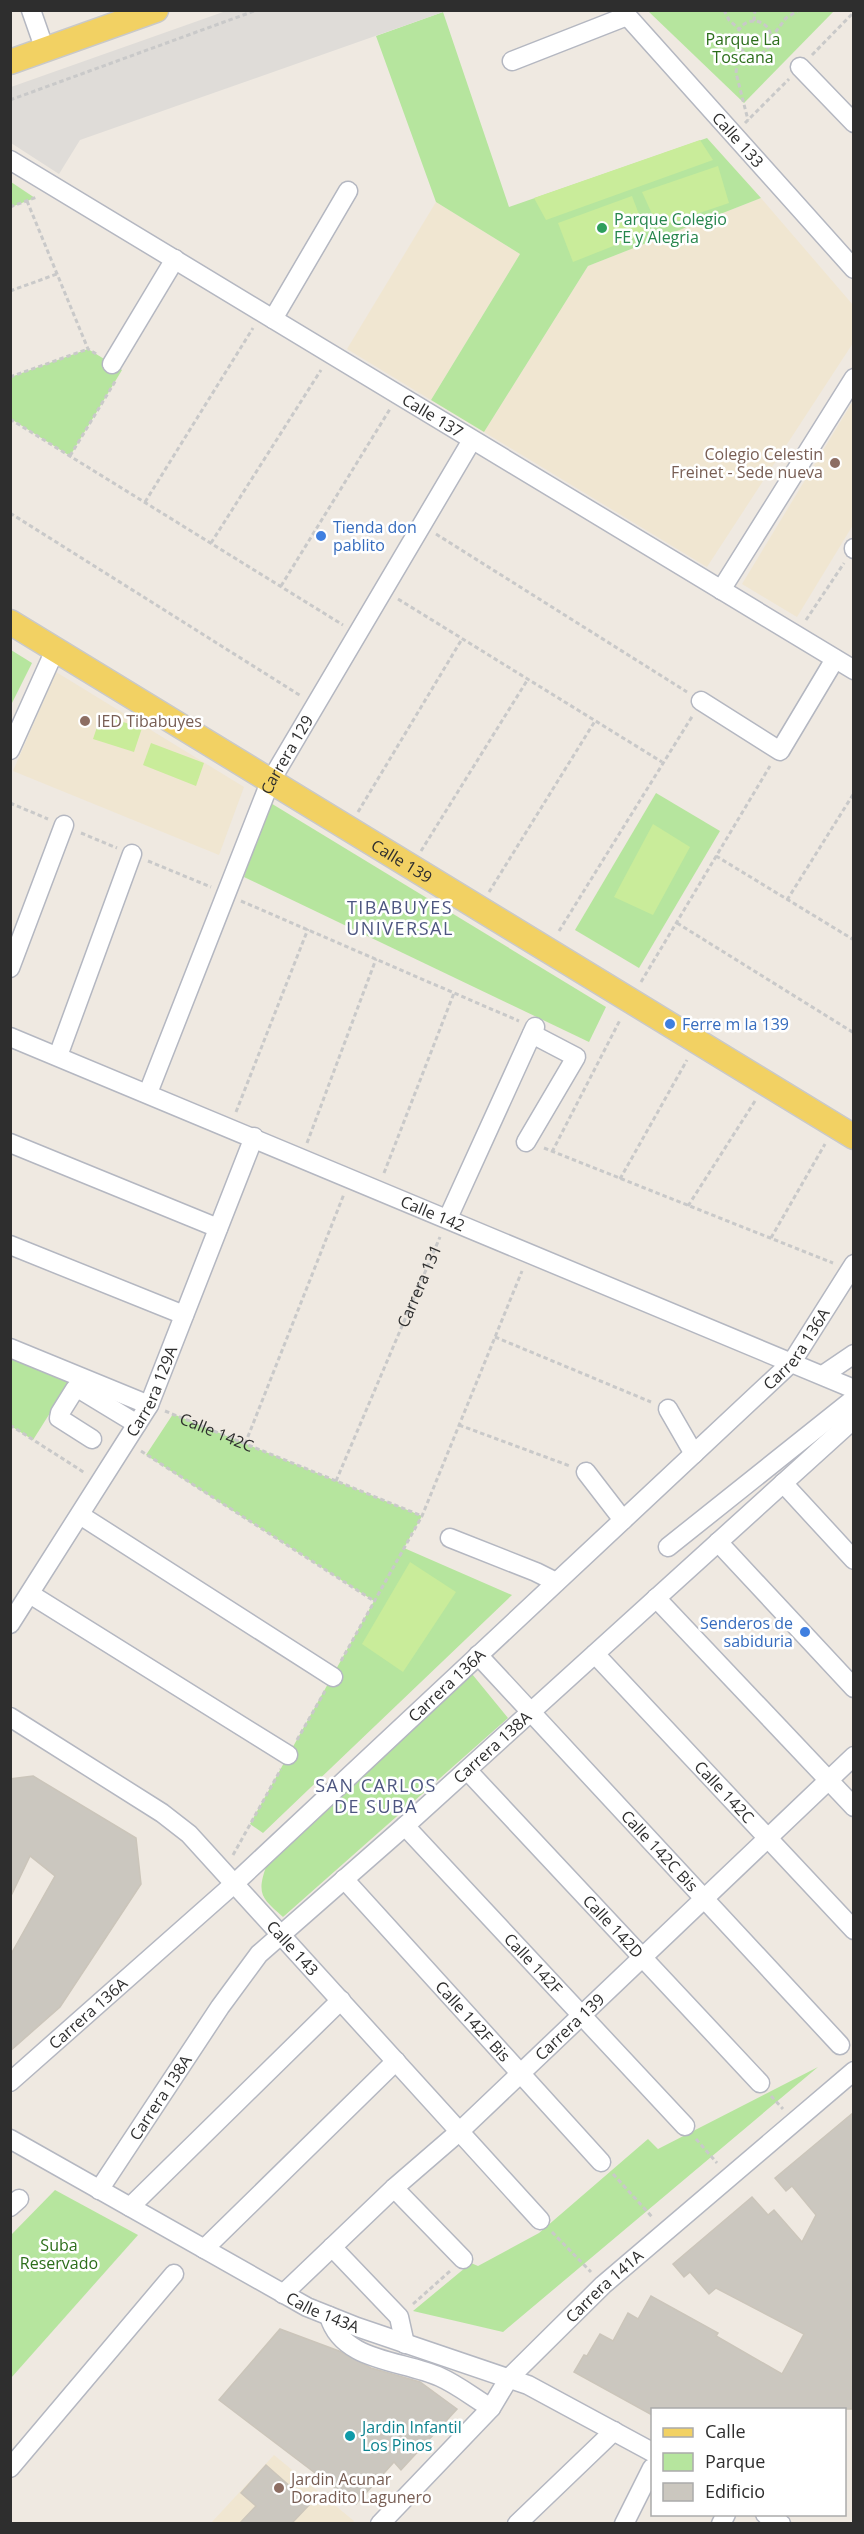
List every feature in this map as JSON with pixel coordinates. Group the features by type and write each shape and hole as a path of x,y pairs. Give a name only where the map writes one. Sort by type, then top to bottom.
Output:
{"main road":[{"path":"10,62 45,50 126,15 156,10"},
{"name":"Calle 139","path":"10,622 854,1137"}],"street":[{"path":"31,10 45,50"},
{"path":"512,61 625,13"},
{"name":"Calle 133","path":"625,13 854,269"},
{"path":"800,67 854,123"},
{"name":"Calle 137","path":"10,160 854,670"},
{"path":"268,316 348,191"},
{"path":"114,372 175,260"},
{"path":"721,590 854,378"},
{"name":"Carrera 129","path":"148,1093 270,782 472,440"},
{"path":"10,750 55,650"},
{"path":"701,701 780,751 835,659"},
{"path":"10,968 64,825"},
{"path":"58,1056 132,854"},
{"path":"448,1218 533,1030 576,1057 526,1142"},
{"name":"Calle 142","path":"10,1037 828,1378"},
{"name":"Carrera 129A","path":"10,1624 149,1405 254,1137"},
{"path":"10,1143 218,1228"},
{"path":"10,1245 184,1315"},
{"name":"Carrera 136A","path":"10,2082 235,1883 792,1362 852,1267"},
{"path":"10,1348 149,1405"},
{"path":"668,1547 853,1398 828,1378 854,1354"},
{"path":"92,1439 59,1418 75,1389 81,1390 137,1424"},
{"path":"668,1409 694,1454"},
{"name":"Carrera 138A","path":"99,2190 220,2007 259,1954 405,1826 854,1419"},
{"path":"586,1472 623,1520"},
{"path":"783,1483 854,1560"},
{"path":"80,1515 333,1677"},
{"path":"450,1538 556,1582"},
{"path":"718,1542 854,1688"},
{"path":"30,1594 288,1755"},
{"path":"656,1598 854,1807"},
{"name":"Calle 142C","path":"595,1654 854,1930"},
{"name":"Calle 142C Bis","path":"478,1655 840,2045"},
{"name":"Calle 143","path":"10,1717 162,1813 189,1834 540,2220"},
{"name":"Carrera 139","path":"283,2294 394,2188 460,2131 854,1756"},
{"name":"Calle 142D","path":"467,1770 760,2083"},
{"name":"Calle 142F","path":"405,1826 685,2126"},
{"name":"Calle 142F Bis","path":"344,1879 601,2162"},
{"path":"130,2207 341,2000"},
{"path":"204,2249 396,2061"},
{"name":"Carrera 141A","path":"380,2523 491,2408 509,2378 603,2285 854,2071"},
{"name":"Calle 143A","path":"10,2139 283,2294 329,2316 509,2378 548,2394 651,2451"},
{"path":"394,2188 463,2259"},
{"path":"332,2247 399,2317 405,2344"},
{"path":"10,2468 174,2274"},
{"path":"329,2316 333,2331 344,2343 359,2351 441,2377 491,2408"},
{"path":"524,2522 614,2430"},
{"path":"624,2523 651,2470"}],"path":[{"path":"10,100 257,10"},
{"path":"724,10 729,20 740,29"},
{"path":"754,21 755,10"},
{"path":"739,46 745,52 754,55 763,53 786,18 799,10"},
{"path":"748,120 736,73 739,46 737,37 740,29 746,23 754,21 763,23 769,30 771,38"},
{"path":"10,377 88,349 27,201"},
{"path":"10,291 57,274"},
{"path":"145,502 268,316"},
{"path":"211,543 332,354"},
{"path":"70,456 114,372"},
{"path":"280,586 399,395"},
{"path":"10,418 357,634"},
{"path":"10,513 315,705"},
{"path":"422,525 701,701 554,939"},
{"path":"796,636 853,549"},
{"path":"383,590 662,762"},
{"path":"357,813 462,639"},
{"path":"419,855 528,679"},
{"path":"486,896 595,721"},
{"path":"637,989 780,751"},
{"path":"787,900 854,793"},
{"path":"716,856 854,940"},
{"path":"226,894 454,993 533,1030"},
{"path":"676,923 854,1033"},
{"path":"230,1127 308,929"},
{"path":"302,1157 376,959"},
{"path":"378,1189 454,993"},
{"path":"552,1152 624,1013"},
{"path":"620,1179 689,1055"},
{"path":"688,1206 758,1096"},
{"path":"771,1238 829,1138"},
{"path":"526,1142 771,1238 852,1267"},
{"path":"245,1444 351,1178"},
{"name":"Carrera 131","path":"336,1481 448,1218"},
{"path":"530,1253 459,1425 586,1472"},
{"path":"495,1337 668,1409"},
{"name":"Calle 142C","path":"149,1405 422,1516 459,1425"},
{"path":"10,1425 100,1482"},
{"path":"126,1442 374,1601"},
{"path":"760,2083 794,2121"},
{"path":"685,2126 729,2176"},
{"path":"601,2162 665,2231"},
{"path":"540,2220 603,2285"},
{"path":"399,2317 463,2259"}],"shaded area":[{"path":"226,11 446,11 80,140 59,174 11,143 11,87"},
{"path":"761,198 853,305 853,343 707,567 484,432 588,266"},
{"path":"436,202 520,254 431,400 347,349"},
{"name":"Colegio Celestin Freinet - Sede nueva","path":"853,401 853,525 797,617 742,584"},
{"name":"IED Tibabuyes","path":"56,672 244,787 219,855 13,771"},
{"name":"Jardin Acunar Doradito Lagunero","path":"274,2455 354,2521 352,2524 210,2524"}],"green space":[{"name":"Parque La Toscana","path":"648,11 834,11 744,103"},
{"path":"443,12 509,207 707,138 761,198 588,266 484,432 431,400 520,254 436,202 376,36"},
{"path":"700,140 713,160 546,220 534,198"},
{"name":"Parque Colegio FE y Alegria","path":"718,166 729,203 658,227 642,192"},
{"path":"11,182 35,198 11,207"},
{"name":"Parque Colegio FE y Alegria","path":"632,196 646,233 573,262 558,223"},
{"path":"88,349 122,370 70,456 11,419 11,377"},
{"path":"11,650 32,663 11,705"},
{"path":"101,715 142,728 134,752 93,739"},
{"path":"151,743 204,763 196,786 143,765"},
{"path":"656,793 720,831 639,968 575,930"},
{"path":"269,802 606,1007 589,1042 244,877"},
{"path":"653,824 690,847 653,915 614,897"},
{"path":"10,1353 72,1378 33,1440 11,1426"},
{"path":"173,1414 422,1516 404,1548 512,1595 263,1833 250,1824 374,1601 146,1455"},
{"path":"410,1562 456,1592 403,1672 362,1644"},
{"path":"472,1674 508,1718 283,1917 270,1906 263,1896 262,1884 266,1867"},
{"path":"818,2067 503,2332 413,2311 471,2263 478,2266 539,2233 648,2139 658,2149"},
{"name":"Suba Reservado","path":"55,2190 138,2235 11,2378 11,2235"}],"building":[{"path":"33,1776 136,1838 141,1884 60,2007 10,2051 10,1956 55,1876 30,1856 10,1898 10,1779"},
{"path":"854,2112 854,2409 651,2408 651,2414 574,2372 600,2334 613,2341 628,2313 638,2319 651,2296 718,2333 716,2336 782,2374 804,2334 716,2288 709,2294 690,2272 684,2277 673,2264 752,2197 768,2215 774,2210 802,2242 816,2215 792,2186 786,2191 775,2178"},
{"name":"Jardin Infantil Los Pinos","path":"280,2329 339,2351 371,2368 420,2382 457,2409 401,2470 394,2462 356,2504 219,2400"},
{"path":"266,2465 310,2504 292,2523 240,2523 256,2506 241,2493"}],"place":[{"name":"Parque Colegio FE y Alegria","path":"602,228"},
{"name":"Colegio Celestin Freinet - Sede nueva","path":"835,463"},
{"name":"Tienda don pablito","path":"321,536"},
{"name":"IED Tibabuyes","path":"85,721"},
{"name":"Ferre m la 139","path":"670,1024"},
{"name":"Senderos de sabiduria","path":"805,1632"},
{"name":"Jardin Infantil Los Pinos","path":"350,2436"},
{"name":"Jardin Acunar Doradito Lagunero","path":"279,2488"}],"district":[{"name":"TIBABUYES UNIVERSAL","path":"400,917"},
{"name":"SAN CARLOS DE SUBA","path":"376,1795"}]}
